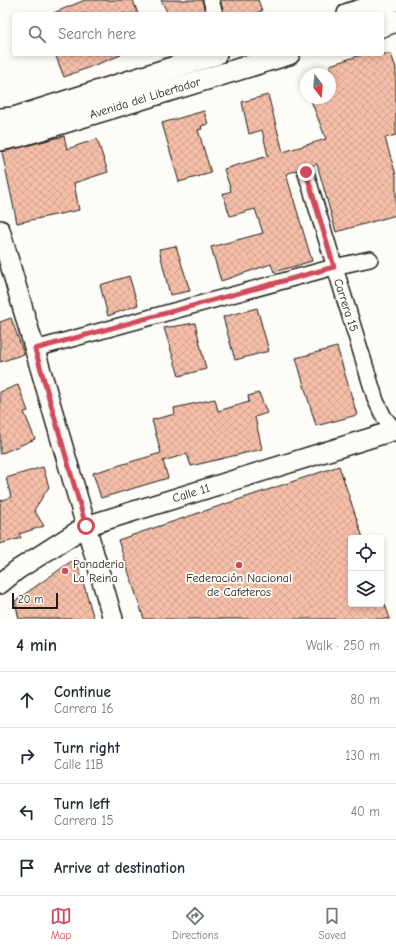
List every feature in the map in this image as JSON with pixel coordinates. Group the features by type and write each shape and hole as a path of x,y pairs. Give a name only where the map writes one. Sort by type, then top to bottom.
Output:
{"main road":[{"path":"355,12 394,0"},
{"path":"384,25 396,21"},
{"name":"Avenida del Libertador","path":"0,119 14,118 210,56"},
{"name":"Avenida del Libertador","path":"0,140 19,136 282,56"}],"street":[{"path":"211,0 214,12"},
{"name":"Carrera 15","path":"306,172 376,401 384,417 396,431"},
{"path":"0,230 113,619"},
{"path":"35,349 334,267 370,259"},
{"name":"Calle 11","path":"0,584 17,570 86,526 396,431"}],"building":[{"path":"85,0 133,0 137,12 56,12"},
{"path":"161,0 202,0 205,12 167,12"},
{"path":"220,0 258,0 262,11 259,12 223,12"},
{"path":"384,54 391,54 396,68 396,135 385,138 396,175 396,215 336,232 317,164 311,166 303,165 298,170 286,174 312,261 274,272 271,264 221,281 211,247 263,233 255,209 230,216 223,194 231,191 224,169 268,156 262,130 249,134 242,102 268,95 283,152 326,139 312,104 336,104 336,68 330,68 330,65 358,56 384,56"},
{"path":"56,56 118,56 64,77"},
{"path":"204,111 208,124 201,126 202,129 198,130 211,173 179,182 162,123"},
{"path":"64,136 67,149 97,139 108,172 74,183 79,210 17,223 2,152"},
{"path":"176,246 190,291 170,295 159,249"},
{"path":"129,276 138,305 108,316 100,285"},
{"path":"257,308 269,351 235,360 223,317"},
{"path":"11,318 24,354 0,362 0,322"},
{"path":"195,323 206,369 179,376 164,328"},
{"path":"337,347 357,415 316,426 296,358"},
{"path":"18,385 28,411 24,412 35,439 0,454 0,392"},
{"path":"259,393 267,413 255,417 262,449 191,466 187,454 163,461 168,478 101,498 93,473 161,453 152,420 175,414 174,408 215,399 218,411 249,402 248,396"},
{"name":"Federación Nacional de Cafeteros","path":"339,466 362,535 348,535 348,607 384,607 385,604 390,619 144,619 118,540"},
{"path":"43,467 49,487 34,510 44,526 19,534 21,538 0,544 0,501 11,497 6,478"},
{"path":"76,558 94,619 19,619 15,601"}],"place":[{"name":"Federación Nacional de Cafeteros","path":"239,565"},
{"name":"Panaderia La Reina","path":"65,571"}],"route":[{"path":"86,526 35,349 334,267 306,172"}]}
